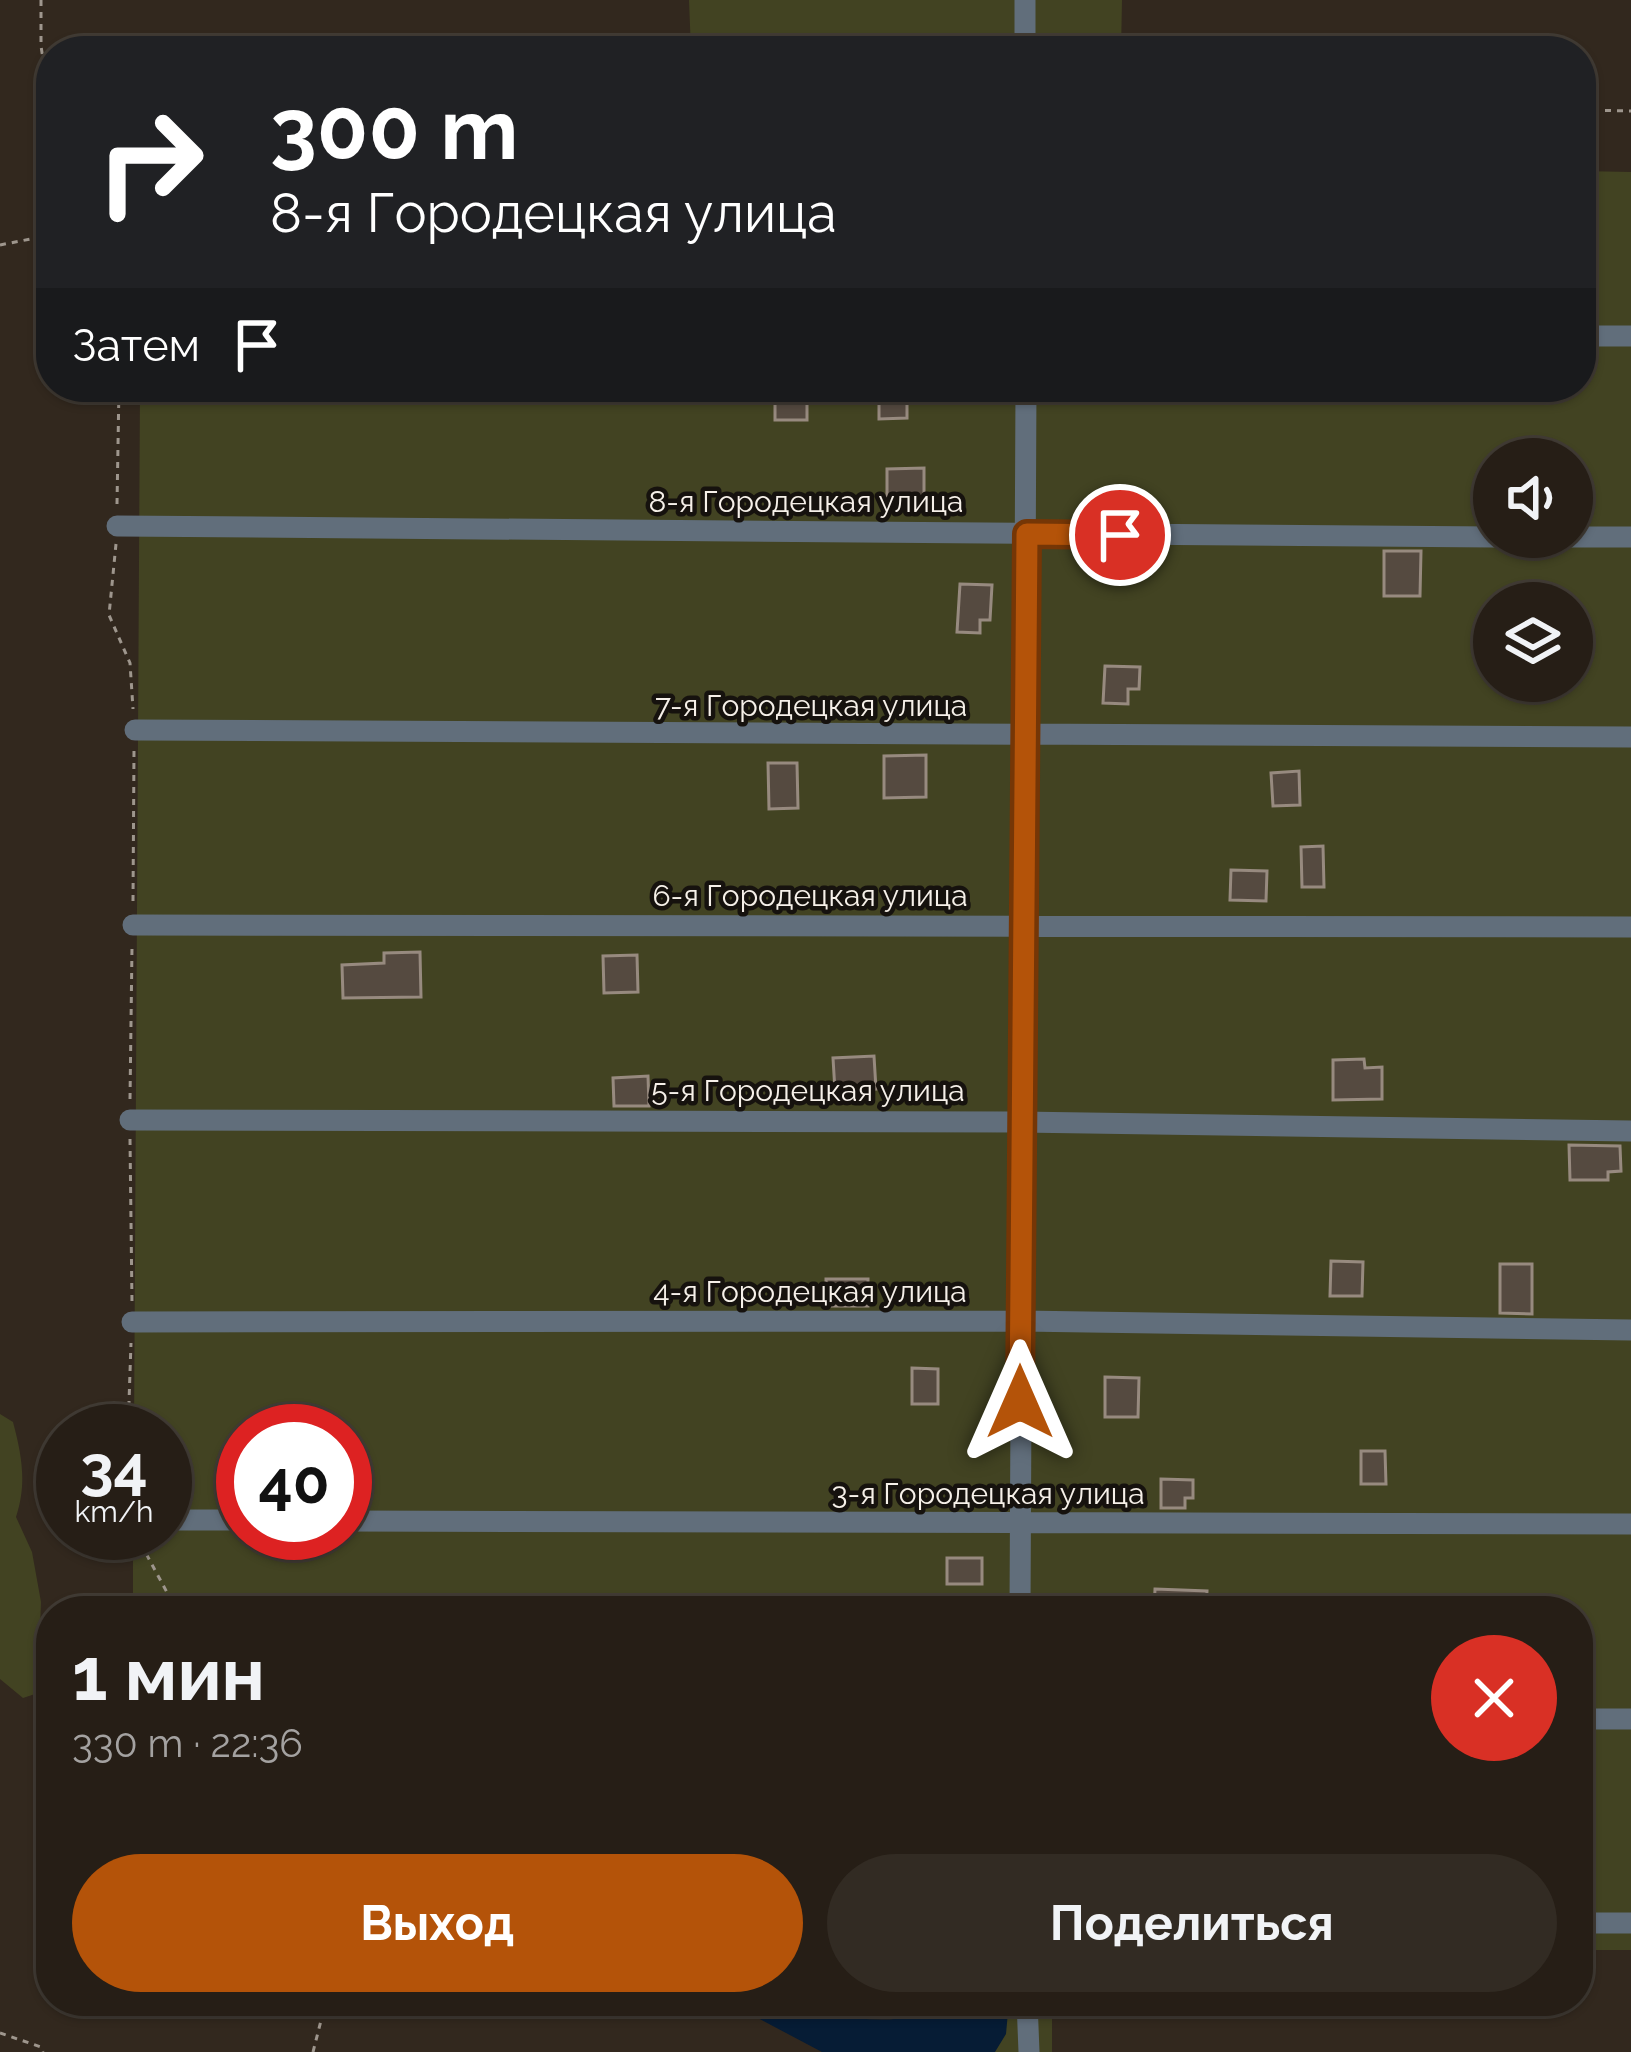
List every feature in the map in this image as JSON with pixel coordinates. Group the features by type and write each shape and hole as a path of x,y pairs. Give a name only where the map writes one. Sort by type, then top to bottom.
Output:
{"street":[{"path":"1025,0 1025,36"},
{"path":"1596,336 1631,337"},
{"path":"1019,1596 1026,402"},
{"name":"8-я Городецкая улица","path":"117,526 1473,537"},
{"path":"1593,537 1631,537"},
{"name":"7-я Городецкая улица","path":"135,730 1631,737"},
{"name":"6-я Городецкая улица","path":"133,925 1631,927"},
{"name":"5-я Городецкая улица","path":"130,1120 1020,1122 1631,1131"},
{"name":"4-я Городецкая улица","path":"132,1322 1021,1322 1631,1330"},
{"name":"3-я Городецкая улица","path":"372,1521 1631,1524"},
{"path":"1593,1720 1631,1719"},
{"path":"1593,1923 1631,1923"},
{"path":"1028,2016 1029,2052"}],"path":[{"path":"41,0 41,36"},
{"path":"1596,110 1631,111"},
{"path":"0,245 36,238"},
{"path":"149,1560 168,1596"},
{"path":"313,2052 322,2016"},
{"path":"0,2033 41,2047 43,2052"}],"green space":[{"path":"689,0 1122,0 1121,36 690,36"},
{"path":"1596,171 1631,172 1631,1950 1593,1950 1593,1596 133,1596 133,1560 192,1560 192,1404 134,1404 140,402 1596,402"},
{"path":"0,1414 13,1422 19,1447 22,1481 16,1517 32,1552 40,1596 36,1596 35,1694 23,1698 0,1679"},
{"path":"930,2016 1052,2016 1052,2052 929,2052"}],"water":[{"path":"754,2016 879,2020 1008,2016 1006,2034 995,2052 822,2052"}],"building":[{"path":"775,402 807,402 807,420 775,420"},
{"path":"879,402 907,402 907,418 879,419"},
{"path":"924,468 924,500 887,501 887,469"},
{"path":"1384,551 1421,551 1420,596 1384,596"},
{"path":"960,584 992,585 990,620 980,620 980,633 957,632"},
{"path":"1105,666 1140,667 1139,689 1128,689 1128,704 1103,703"},
{"path":"926,755 926,797 884,798 884,756"},
{"path":"768,763 797,763 798,808 769,809"},
{"path":"1299,771 1300,805 1273,806 1271,773"},
{"path":"1323,846 1324,887 1302,887 1301,847"},
{"path":"1231,870 1267,871 1266,901 1230,900"},
{"path":"420,952 421,997 343,998 342,965 384,963 384,953"},
{"path":"637,955 638,992 604,993 603,956"},
{"path":"874,1056 876,1089 835,1091 833,1058"},
{"path":"1364,1059 1365,1068 1382,1067 1382,1099 1333,1100 1333,1060"},
{"path":"648,1076 649,1106 614,1106 613,1078"},
{"path":"1569,1145 1620,1146 1621,1171 1608,1172 1608,1180 1570,1180"},
{"path":"1331,1261 1363,1262 1362,1296 1330,1296"},
{"path":"1500,1264 1532,1264 1532,1314 1500,1313"},
{"path":"826,1279 868,1279 868,1306 826,1306"},
{"path":"912,1368 938,1369 938,1404 912,1404"},
{"path":"1105,1377 1139,1378 1138,1417 1105,1417"},
{"path":"1361,1451 1385,1451 1386,1484 1361,1484"},
{"path":"1161,1479 1193,1480 1193,1498 1185,1498 1185,1508 1161,1508"},
{"path":"947,1558 982,1558 982,1584 947,1584"},
{"path":"1155,1589 1207,1591 1207,1596 1155,1596"}],"route":[{"path":"1020,1402 1027,534 1120,535"}]}
